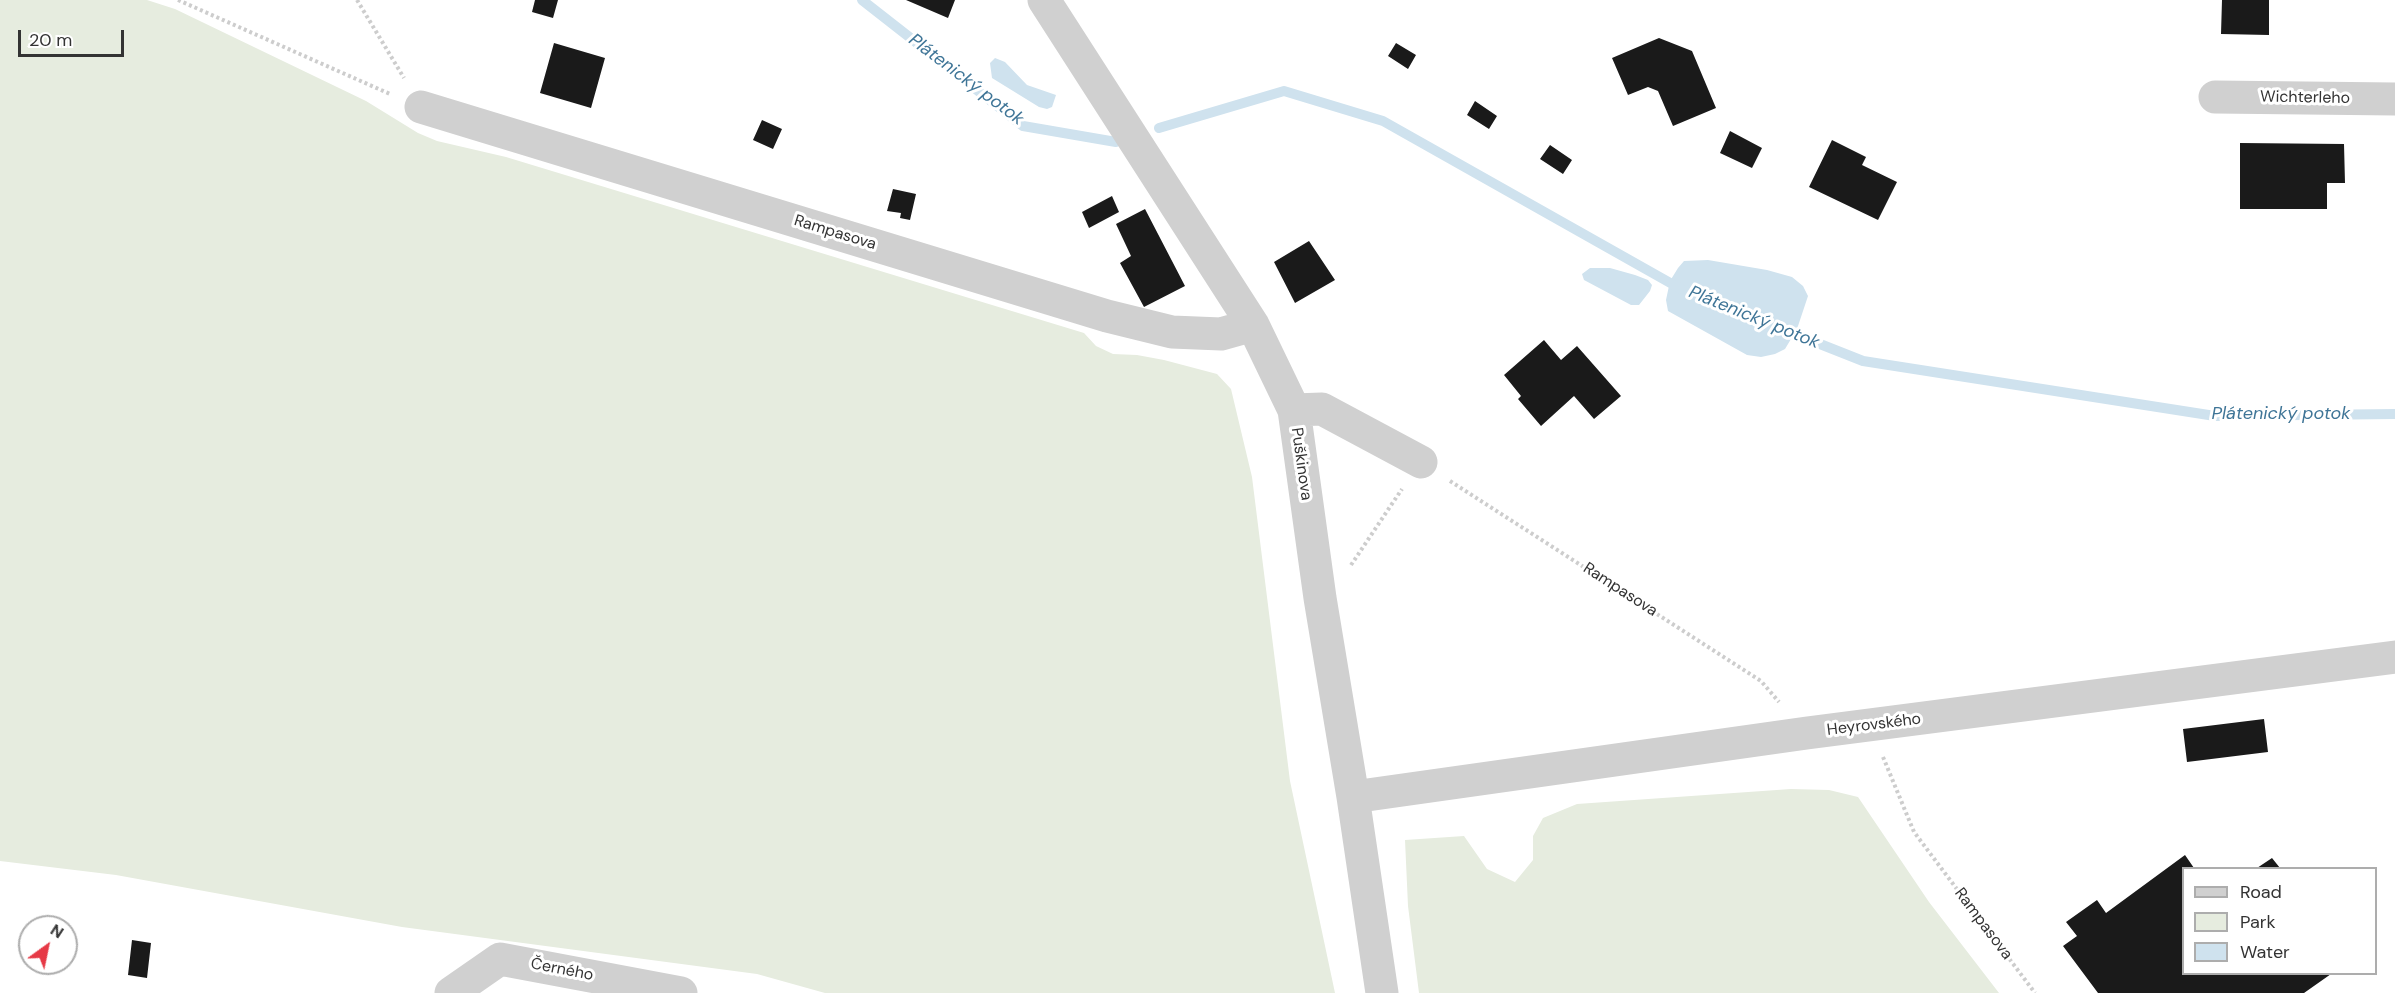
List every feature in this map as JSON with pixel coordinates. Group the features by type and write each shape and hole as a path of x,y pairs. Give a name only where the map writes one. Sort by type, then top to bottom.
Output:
{"street":[{"name":"Puškinova","path":"1044,0 1253,325 1294,410 1320,598 1382,993"},
{"name":"Wichterleho","path":"2215,97 2395,99"},
{"name":"Rampasova","path":"421,107 1107,315 1172,332 1221,334 1253,325"},
{"path":"1294,410 1322,409 1421,462"},
{"name":"Heyrovského","path":"1353,797 1807,733 2395,657"},
{"name":"Černého","path":"451,993 500,959 681,993"}],"path":[{"path":"178,0 421,107"},
{"path":"357,0 421,107"},
{"path":"1320,598 1350,566 1421,462"},
{"name":"Rampasova","path":"1421,462 1761,681 1807,733"},
{"name":"Rampasova","path":"1870,725 1914,832 2035,993"}],"green space":[{"path":"0,0 147,0 175,9 366,101 418,133 437,141 506,157 1084,333 1096,346 1113,354 1137,355 1164,360 1217,374 1231,389 1252,477 1290,781 1335,993 825,993 757,974 402,927 116,875 0,861"},
{"path":"1791,789 1829,790 1858,797 1929,902 1999,993 1419,993 1408,906 1405,840 1464,836 1487,869 1515,882 1533,860 1533,836 1543,818 1577,804"}],"water":[{"path":"995,58 1005,62 1027,85 1056,95 1052,107 1047,109 1039,107 992,78 990,63"},
{"path":"1708,260 1767,270 1792,277 1803,286 1808,296 1797,329 1785,349 1761,357 1747,355 1668,311 1666,300 1670,281 1678,268 1684,261"},
{"path":"1590,268 1610,268 1648,280 1652,285 1639,305 1631,305 1584,280 1582,274"}],"building":[{"path":"535,0 558,0 553,18 532,12"},
{"path":"906,0 955,0 948,18"},
{"path":"2222,0 2269,0 2269,35 2221,34"},
{"path":"1659,38 1692,51 1716,108 1673,126 1658,91 1648,87 1628,95 1612,58"},
{"path":"554,43 605,58 591,108 540,93"},
{"path":"1396,43 1416,55 1408,69 1388,56"},
{"path":"1475,101 1497,116 1489,129 1467,115"},
{"path":"762,120 782,129 773,149 753,140"},
{"path":"1730,131 1762,148 1752,168 1720,153"},
{"path":"1832,140 1866,157 1862,165 1897,182 1878,220 1809,187"},
{"path":"2240,143 2344,144 2345,183 2327,183 2327,209 2240,209"},
{"path":"1550,145 1572,160 1563,174 1540,159"},
{"path":"893,189 916,194 910,220 900,218 901,213 887,211"},
{"path":"1112,196 1119,212 1089,228 1082,212"},
{"path":"1145,209 1185,286 1144,307 1120,263 1131,256 1116,224"},
{"path":"1309,241 1335,280 1295,303 1274,262"},
{"path":"1544,340 1561,360 1577,346 1621,396 1594,419 1574,396 1541,426 1518,399 1521,396 1504,375"},
{"path":"2264,719 2268,752 2187,762 2183,729"},
{"path":"2185,855 2193,867 2182,867 2182,975 2330,975 2304,993 2098,993 2063,946 2077,936 2066,922 2097,900 2106,913"},
{"path":"2272,858 2279,867 2258,867"},
{"path":"132,940 151,943 147,978 128,975"}],"waterway":[{"name":"Plátenický potok","path":"862,0 1023,126 1116,142"},
{"name":"Plátenický potok","path":"1159,128 1284,91 1383,121 1681,289"},
{"name":"Plátenický potok","path":"1782,329 1863,361 2215,416 2395,414"}]}
